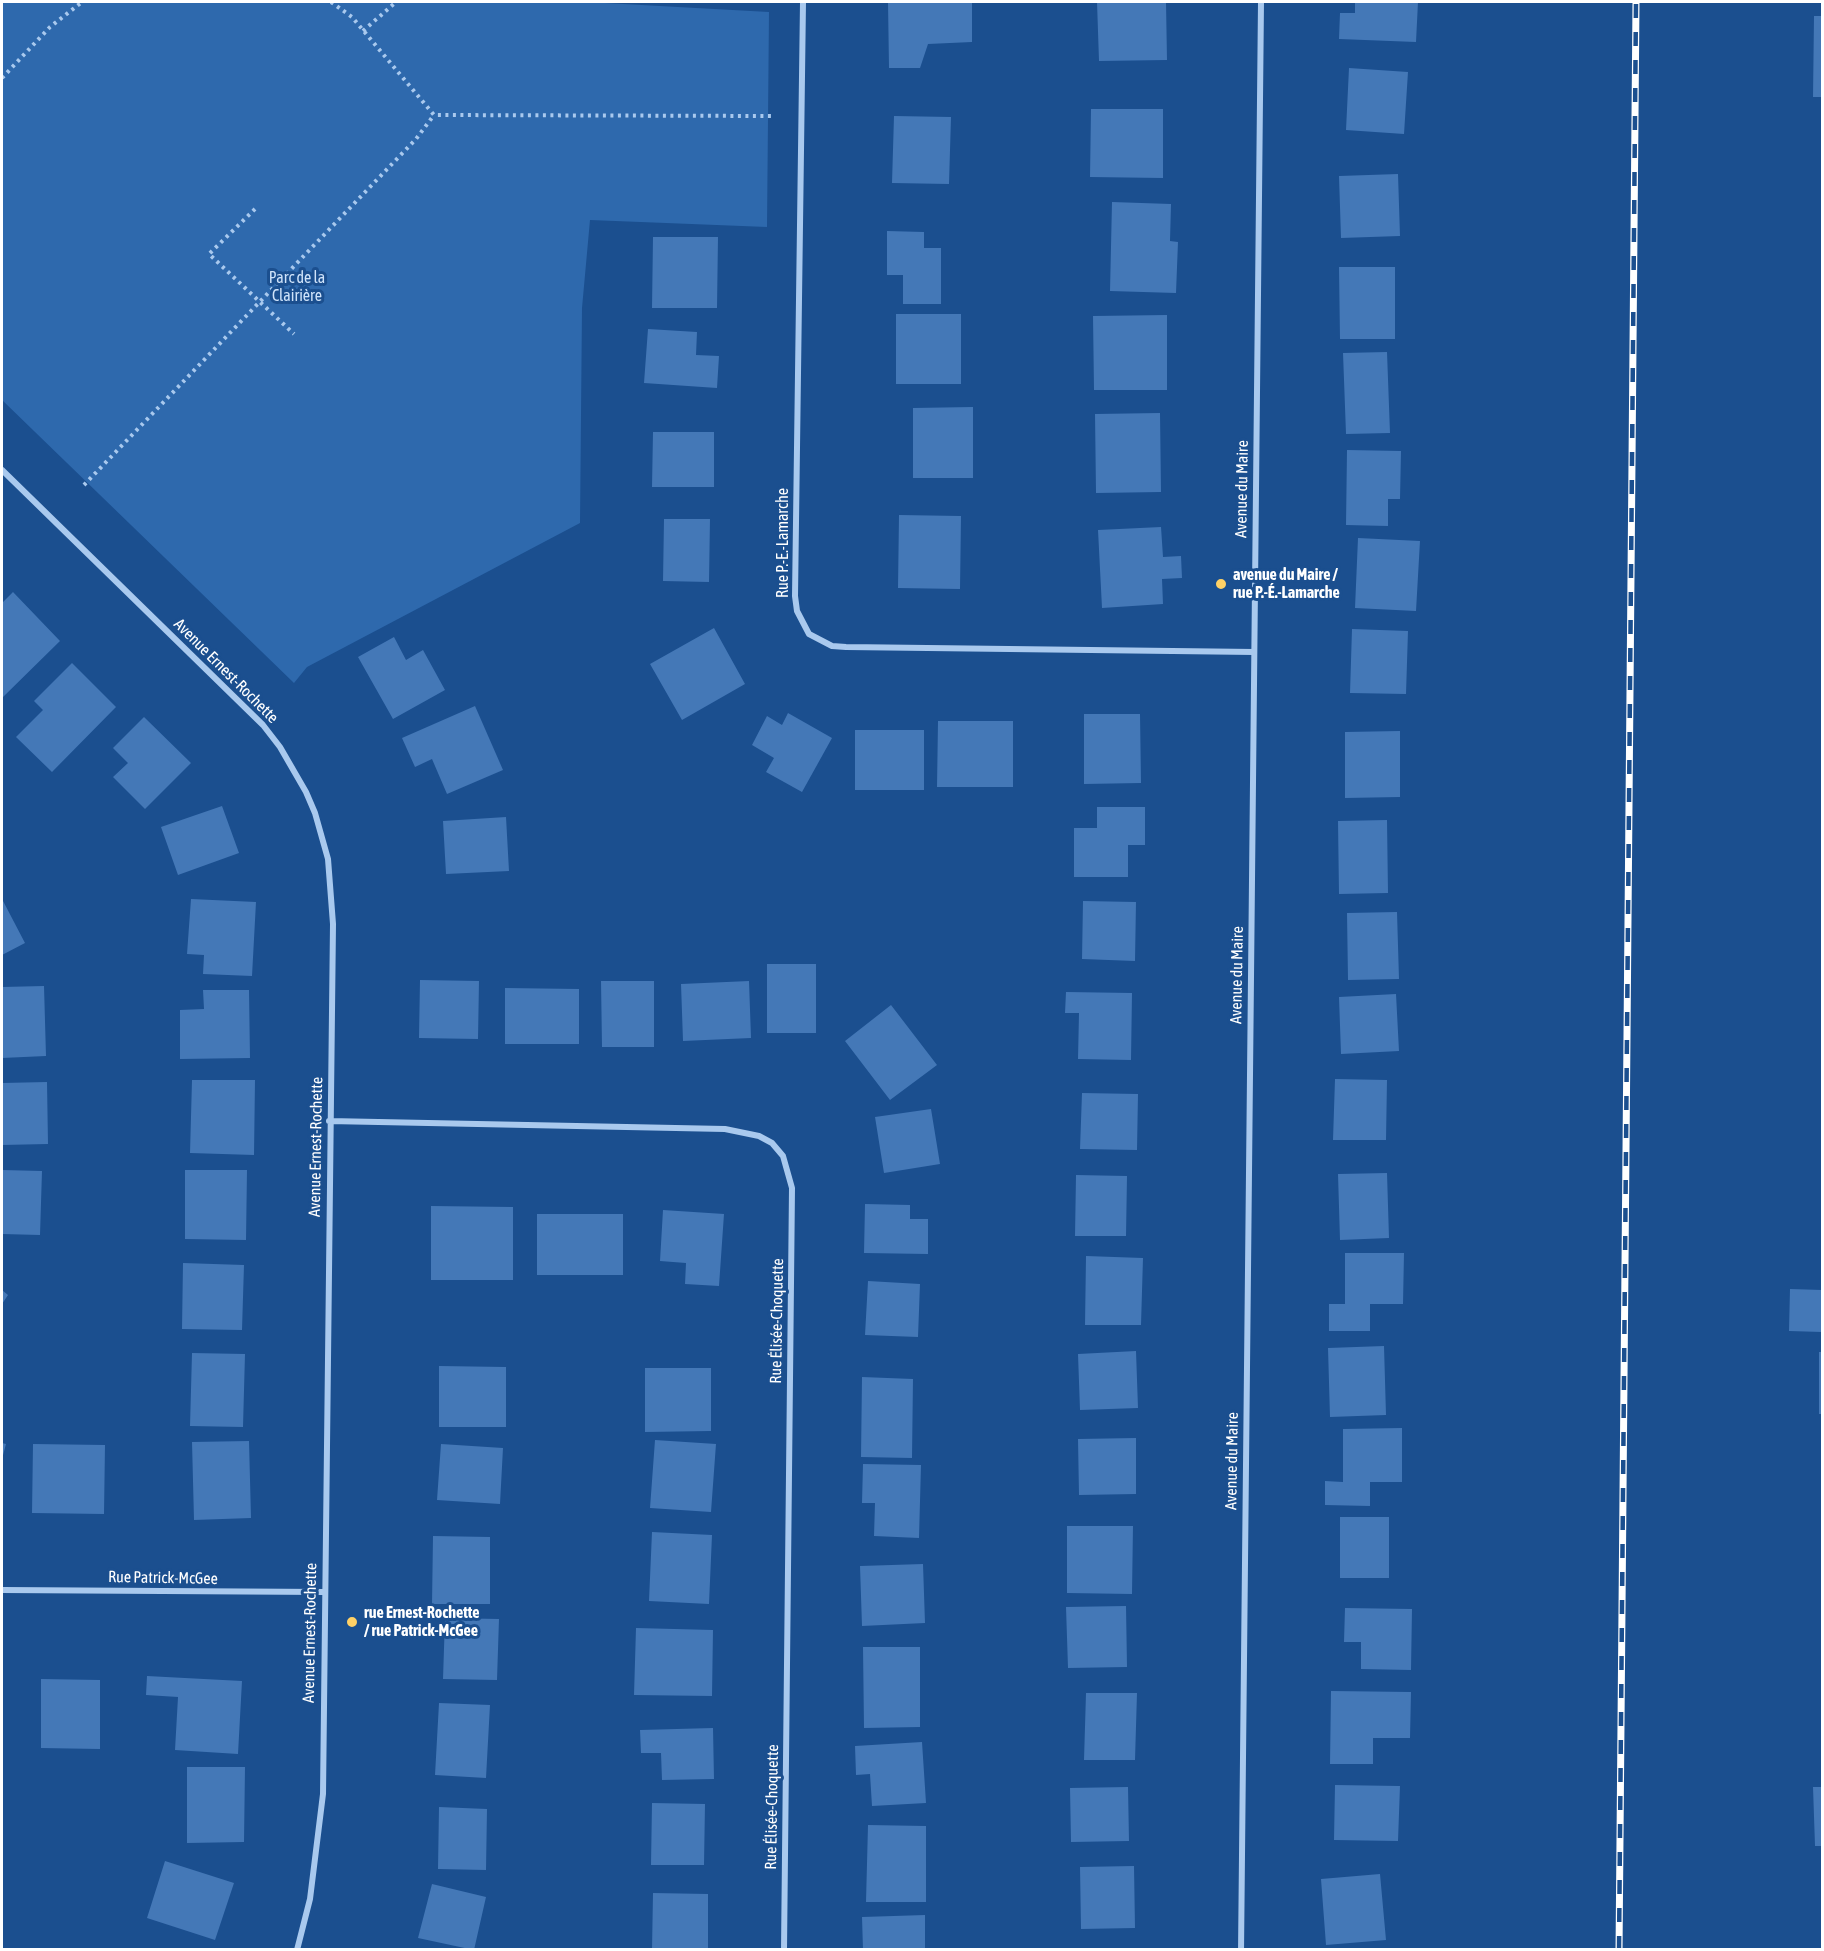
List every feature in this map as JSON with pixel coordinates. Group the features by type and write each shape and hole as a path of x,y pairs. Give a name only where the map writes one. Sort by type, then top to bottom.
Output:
{"street":[{"name":"Rue P.-E.-Lamarche","path":"803,2 795,596 797,611 809,634 832,646 846,647 1254,652"},
{"name":"Avenue du Maire","path":"1241,1950 1261,2"},
{"name":"Avenue Ernest-Rochette","path":"2,470 263,725 295,771 320,830 331,882 322,1805 310,1899 297,1950"},
{"name":"Rue Élisée-Choquette","path":"329,1122 725,1129 759,1136 772,1143 783,1156 792,1188 784,1950"},
{"name":"Rue Patrick-McGee","path":"2,1590 324,1592"}],"path":[{"path":"2,78 50,27 82,2"},
{"path":"332,2 352,17 434,115 771,116"},
{"path":"363,31 396,2"},
{"path":"84,485 416,139 434,115"},
{"path":"255,209 209,254 294,334"}],"green space":[{"name":"Parc de la Clairière","path":"2,2 587,2 769,12 767,227 590,220 582,308 580,523 307,667 294,683 2,400"}],"building":[{"path":"888,2 972,2 972,42 928,44 920,68 889,68"},
{"path":"1097,2 1166,2 1167,60 1099,61"},
{"path":"1355,2 1418,2 1416,42 1339,39 1340,13 1355,13"},
{"path":"1814,16 1822,16 1822,97 1813,97"},
{"path":"1349,68 1408,72 1404,134 1346,130"},
{"path":"1091,109 1163,109 1163,178 1090,177"},
{"path":"894,116 951,117 949,184 892,183"},
{"path":"1398,174 1400,236 1341,238 1339,176"},
{"path":"1112,202 1171,204 1170,241 1178,242 1176,293 1110,291"},
{"path":"887,231 924,232 924,248 941,248 941,304 903,304 903,275 887,275"},
{"path":"653,237 718,237 717,308 652,308"},
{"path":"1339,267 1395,267 1395,339 1340,339"},
{"path":"896,314 961,314 961,384 896,384"},
{"path":"1167,315 1167,390 1094,390 1093,316"},
{"path":"648,329 697,332 696,355 719,356 717,388 644,383"},
{"path":"1387,352 1390,433 1346,434 1343,353"},
{"path":"973,407 973,478 913,478 913,408"},
{"path":"1160,413 1161,492 1096,493 1095,414"},
{"path":"653,432 714,432 714,487 652,487"},
{"path":"1347,450 1401,451 1400,499 1388,499 1388,526 1346,525"},
{"path":"899,515 961,516 960,589 898,588"},
{"path":"664,519 710,519 709,582 663,581"},
{"path":"1161,527 1163,557 1181,556 1182,578 1162,579 1163,604 1102,608 1098,530"},
{"path":"1358,538 1420,541 1416,611 1355,608"},
{"path":"13,592 60,641 2,698 2,603"},
{"path":"714,628 745,684 682,720 650,664"},
{"path":"1352,629 1408,631 1406,694 1350,693"},
{"path":"394,637 406,660 423,650 445,690 393,719 358,657"},
{"path":"72,663 116,707 52,772 16,737 43,710 34,701"},
{"path":"475,706 503,770 447,794 432,759 415,767 402,738"},
{"path":"788,713 832,738 802,792 766,772 774,758 752,745 767,716 782,725"},
{"path":"1084,714 1140,714 1141,783 1084,784"},
{"path":"144,717 191,763 145,809 113,777 128,763 113,748"},
{"path":"938,721 1013,721 1013,787 937,787"},
{"path":"855,730 924,730 924,790 855,790"},
{"path":"1400,731 1400,797 1345,798 1345,732"},
{"path":"222,806 239,853 178,875 161,827"},
{"path":"1097,807 1145,807 1145,845 1128,845 1128,877 1074,877 1074,828 1097,828"},
{"path":"506,817 509,871 446,874 443,821"},
{"path":"1387,820 1388,893 1339,894 1338,821"},
{"path":"2,899 25,943 2,955"},
{"path":"191,899 256,902 252,976 203,974 204,955 187,954"},
{"path":"1083,901 1136,902 1135,961 1082,959"},
{"path":"1397,912 1399,979 1348,980 1347,913"},
{"path":"767,964 816,964 816,1033 767,1033"},
{"path":"420,980 479,981 478,1039 419,1038"},
{"path":"601,981 654,981 654,1047 602,1047"},
{"path":"749,981 751,1038 683,1041 681,984"},
{"path":"44,986 46,1056 2,1058 2,987"},
{"path":"505,988 579,989 579,1044 505,1044"},
{"path":"203,990 249,990 250,1058 180,1059 180,1010 204,1009"},
{"path":"1066,992 1132,993 1131,1060 1078,1059 1079,1013 1065,1013"},
{"path":"1396,994 1399,1051 1341,1054 1339,997"},
{"path":"891,1005 937,1065 890,1100 845,1041"},
{"path":"1335,1079 1387,1080 1386,1140 1333,1140"},
{"path":"192,1080 255,1080 254,1155 190,1153"},
{"path":"47,1082 48,1144 2,1145 2,1083"},
{"path":"1082,1093 1138,1094 1137,1150 1080,1149"},
{"path":"931,1109 940,1164 884,1173 875,1117"},
{"path":"2,1170 42,1171 40,1235 2,1234"},
{"path":"185,1170 247,1170 246,1240 185,1239"},
{"path":"1387,1173 1389,1238 1340,1240 1338,1174"},
{"path":"1076,1175 1127,1176 1126,1236 1075,1236"},
{"path":"865,1204 910,1205 910,1219 928,1219 928,1254 864,1253"},
{"path":"431,1206 513,1207 513,1280 431,1280"},
{"path":"663,1210 724,1214 719,1286 685,1284 686,1263 660,1261"},
{"path":"537,1214 623,1214 623,1275 537,1275"},
{"path":"1345,1253 1404,1253 1403,1304 1370,1304 1370,1331 1329,1331 1329,1304 1345,1304"},
{"path":"1086,1256 1143,1258 1141,1325 1085,1325"},
{"path":"183,1263 244,1265 242,1330 182,1329"},
{"path":"868,1281 920,1284 918,1337 865,1335"},
{"path":"1790,1289 1822,1290 1822,1332 1789,1331"},
{"path":"2,1290 8,1295 2,1304"},
{"path":"1384,1346 1386,1415 1330,1417 1328,1348"},
{"path":"1136,1351 1138,1408 1080,1410 1078,1354"},
{"path":"1819,1352 1822,1352 1822,1414 1819,1414"},
{"path":"192,1353 245,1354 243,1427 190,1426"},
{"path":"439,1366 506,1367 506,1427 439,1427"},
{"path":"645,1368 711,1368 711,1431 645,1432"},
{"path":"862,1377 913,1379 912,1458 861,1457"},
{"path":"1402,1428 1402,1482 1370,1482 1370,1506 1325,1505 1325,1481 1343,1482 1343,1429"},
{"path":"1136,1438 1136,1494 1079,1495 1078,1439"},
{"path":"655,1440 716,1444 711,1512 650,1508"},
{"path":"249,1441 251,1518 194,1520 192,1442"},
{"path":"2,1443 6,1444 2,1459"},
{"path":"33,1444 105,1445 104,1514 32,1513"},
{"path":"441,1444 503,1448 500,1504 437,1500"},
{"path":"863,1464 921,1465 919,1538 874,1536 875,1503 862,1503"},
{"path":"1340,1517 1389,1517 1389,1578 1340,1578"},
{"path":"1067,1526 1133,1526 1132,1594 1067,1593"},
{"path":"652,1532 712,1535 709,1604 649,1601"},
{"path":"433,1536 490,1537 490,1604 432,1604"},
{"path":"923,1564 925,1623 862,1626 860,1566"},
{"path":"1126,1606 1127,1667 1068,1668 1066,1607"},
{"path":"1345,1608 1412,1609 1411,1670 1361,1669 1361,1642 1344,1642"},
{"path":"445,1618 499,1619 497,1680 443,1679"},
{"path":"636,1628 713,1630 712,1696 634,1695"},
{"path":"863,1647 920,1647 920,1727 864,1728"},
{"path":"147,1676 242,1681 238,1754 175,1750 178,1697 146,1695"},
{"path":"41,1679 100,1680 100,1749 41,1748"},
{"path":"1331,1691 1411,1692 1410,1738 1373,1738 1373,1764 1330,1764"},
{"path":"1086,1693 1137,1693 1135,1760 1084,1760"},
{"path":"439,1703 490,1705 486,1778 435,1775"},
{"path":"713,1728 714,1779 662,1780 661,1753 641,1753 640,1730"},
{"path":"922,1742 926,1803 872,1806 870,1774 856,1775 855,1746"},
{"path":"187,1767 245,1767 244,1842 187,1843"},
{"path":"1335,1785 1400,1786 1398,1841 1334,1840"},
{"path":"1128,1787 1129,1841 1071,1842 1070,1788"},
{"path":"1813,1787 1822,1787 1822,1846 1815,1846"},
{"path":"652,1803 705,1804 704,1865 651,1865"},
{"path":"439,1807 487,1809 486,1870 438,1869"},
{"path":"868,1825 926,1826 926,1902 866,1902"},
{"path":"165,1861 234,1883 215,1940 147,1918"},
{"path":"1134,1866 1135,1928 1081,1929 1080,1867"},
{"path":"1380,1874 1386,1940 1326,1945 1321,1879"},
{"path":"432,1884 486,1897 474,1950 418,1938"},
{"path":"653,1893 708,1894 708,1950 652,1950"},
{"path":"925,1915 925,1950 863,1950 862,1917"}],"railway":[{"path":"1619,1950 1636,2"}],"place":[{"name":"avenue du Maire / rue P.-É.-Lamarche","path":"1221,584"},
{"name":"rue Ernest-Rochette / rue Patrick-McGee","path":"352,1622"}]}
